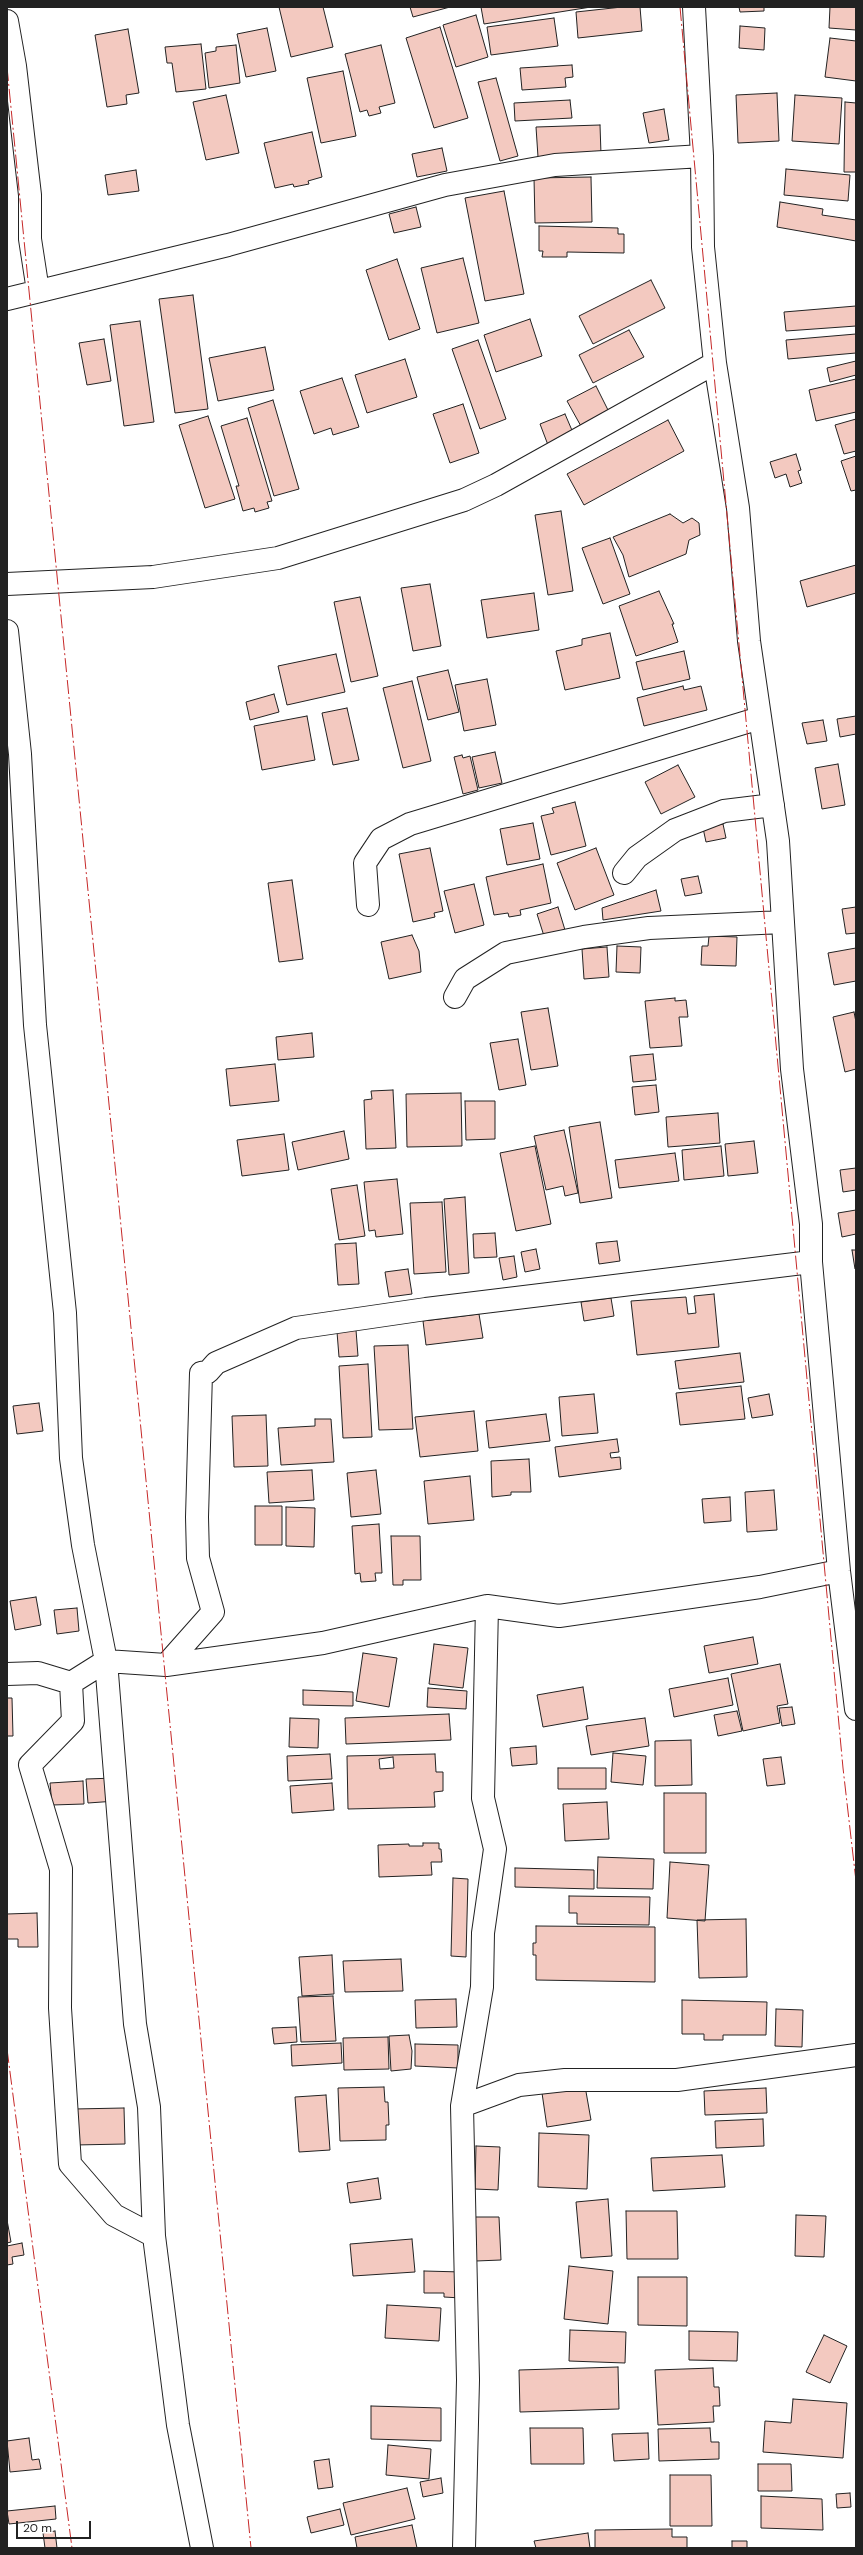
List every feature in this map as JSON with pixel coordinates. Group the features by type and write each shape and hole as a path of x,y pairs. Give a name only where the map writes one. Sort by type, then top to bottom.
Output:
{"street":[{"path":"694,7 702,156 703,247 715,364 738,508 749,641 778,841 792,1069 811,1224 811,1262 839,1571 856,1710"},
{"path":"7,21 15,66 30,194 30,239 38,291"},
{"path":"7,299 228,245 445,185 556,165 702,156"},
{"path":"7,584 153,577 278,558 464,500 496,485 715,364"},
{"path":"7,631 20,754 36,1025 65,1313 71,1458 83,1545 106,1661 135,2024 150,2107 154,2236 178,2426 202,2548"},
{"path":"368,905 365,863 381,839 410,824 760,718"},
{"path":"624,873 637,857 675,830 724,810 773,805"},
{"path":"455,997 465,979 506,953 584,937 649,928 783,922"},
{"path":"166,1665 212,1612 198,1558 197,1517 201,1373 208,1372 216,1363 296,1328 442,1307 811,1262"},
{"path":"7,1674 38,1673 71,1683 106,1661 166,1665 323,1643 487,1606 559,1616 760,1587 839,1571"},
{"path":"464,2548 468,2380 462,2106 482,1987 483,1933 495,1849 483,1798 487,1606"},
{"path":"71,1683 73,1721 30,1765 62,1869 60,2008 70,2164 114,2215 154,2236"},
{"path":"462,2106 519,2084 565,2080 677,2080 856,2055"}],"building":[{"path":"279,7 323,7 333,47 291,57"},
{"path":"410,7 450,7 413,17"},
{"path":"481,7 591,7 484,24"},
{"path":"622,7 640,7 642,31 578,38 576,12"},
{"path":"739,7 764,7 764,11 740,12"},
{"path":"830,7 856,7 856,30 829,28"},
{"path":"476,15 488,57 456,67 443,25"},
{"path":"554,18 558,46 491,55 487,27"},
{"path":"740,26 765,28 764,50 739,48"},
{"path":"440,27 468,118 434,128 406,38"},
{"path":"267,28 276,71 246,77 237,34"},
{"path":"128,29 139,93 126,95 127,104 107,107 95,35"},
{"path":"830,38 856,41 856,81 825,77"},
{"path":"201,44 206,89 176,92 172,63 167,63 165,47"},
{"path":"236,45 240,83 209,88 205,53 216,51 216,47"},
{"path":"381,45 395,103 379,107 381,113 369,116 367,110 360,112 345,54"},
{"path":"572,65 573,77 565,78 566,87 522,90 520,68"},
{"path":"343,71 356,136 321,143 307,78"},
{"path":"496,78 518,156 500,161 478,82"},
{"path":"777,93 779,141 738,143 736,95"},
{"path":"226,95 239,153 206,160 193,102"},
{"path":"795,95 842,98 839,144 792,141"},
{"path":"570,100 572,118 515,121 514,103"},
{"path":"845,102 856,103 856,172 844,172"},
{"path":"664,109 669,140 649,143 643,113"},
{"path":"600,125 601,154 538,157 536,127"},
{"path":"312,132 322,177 308,181 309,184 294,187 293,184 275,188 264,143"},
{"path":"442,148 447,171 417,177 412,154"},
{"path":"786,169 850,175 848,201 784,195"},
{"path":"136,170 139,191 108,195 105,175"},
{"path":"591,177 592,222 535,223 534,178"},
{"path":"504,191 524,294 485,301 465,198"},
{"path":"780,202 823,209 822,215 856,220 856,241 777,227"},
{"path":"416,207 421,227 394,233 389,214"},
{"path":"539,226 618,228 618,234 624,234 624,253 567,252 567,257 542,257 543,251 539,251"},
{"path":"463,258 479,323 437,333 421,268"},
{"path":"397,259 420,329 389,340 366,270"},
{"path":"651,280 665,308 593,344 579,316"},
{"path":"193,295 208,409 175,413 159,299"},
{"path":"856,306 856,326 786,331 784,312"},
{"path":"530,319 542,356 496,372 484,335"},
{"path":"140,321 154,422 124,426 110,325"},
{"path":"629,330 644,357 593,383 579,355"},
{"path":"856,334 856,353 788,359 786,340"},
{"path":"104,339 111,381 87,385 79,343"},
{"path":"478,340 506,419 480,429 452,349"},
{"path":"265,347 274,390 218,401 209,358"},
{"path":"405,359 417,397 367,413 355,375"},
{"path":"856,361 856,375 830,382 827,368"},
{"path":"342,378 359,427 333,435 331,428 314,434 300,391"},
{"path":"856,379 856,412 816,421 809,390"},
{"path":"596,386 610,414 582,428 567,401"},
{"path":"273,400 299,489 274,496 248,408"},
{"path":"463,404 479,453 450,463 433,414"},
{"path":"565,414 574,435 548,445 540,424"},
{"path":"208,416 235,499 205,508 179,425"},
{"path":"247,418 272,501 267,502 269,508 255,512 254,508 243,511 236,486 239,486 221,426"},
{"path":"856,419 856,451 844,454 835,425"},
{"path":"668,420 684,451 584,505 567,474"},
{"path":"796,454 801,470 798,471 802,483 790,487 786,474 775,478 770,462"},
{"path":"856,456 856,490 851,491 841,461"},
{"path":"561,511 573,591 548,595 535,515"},
{"path":"670,514 683,523 692,518 699,523 700,535 689,540 686,554 629,577 623,555 613,537"},
{"path":"610,538 630,594 603,604 582,548"},
{"path":"856,565 856,593 807,607 800,581"},
{"path":"430,584 441,646 413,651 401,588"},
{"path":"659,591 674,624 672,624 678,642 636,656 619,606"},
{"path":"534,593 539,630 487,638 481,600"},
{"path":"360,597 378,676 351,682 334,602"},
{"path":"610,633 620,678 565,690 556,651 582,645 582,639"},
{"path":"684,651 690,679 643,690 636,662"},
{"path":"336,654 345,692 287,705 278,666"},
{"path":"448,670 459,712 428,720 417,677"},
{"path":"487,679 496,725 464,731 455,685"},
{"path":"412,681 431,761 403,768 383,688"},
{"path":"683,686 684,690 701,686 707,710 644,726 637,698"},
{"path":"274,694 279,712 250,720 246,702"},
{"path":"347,708 359,760 333,765 322,713"},
{"path":"307,716 315,760 262,770 254,726"},
{"path":"856,716 856,734 840,737 837,719"},
{"path":"823,720 827,741 807,744 802,723"},
{"path":"495,752 502,783 479,788 472,757"},
{"path":"462,755 463,758 470,756 478,790 463,794 454,757"},
{"path":"838,764 845,805 822,809 815,768"},
{"path":"678,765 695,797 661,814 645,782"},
{"path":"575,802 586,846 551,855 541,816 554,813 552,808"},
{"path":"533,823 540,859 507,865 500,829"},
{"path":"723,824 726,838 706,842 703,828"},
{"path":"430,848 443,911 434,913 435,917 413,922 399,854"},
{"path":"596,848 614,895 575,910 557,863"},
{"path":"543,864 551,903 520,910 521,915 509,917 508,913 494,915 486,877"},
{"path":"698,876 702,893 685,896 681,879"},
{"path":"292,880 303,959 279,962 268,883"},
{"path":"474,884 484,925 455,933 444,891"},
{"path":"656,890 661,911 603,920 602,908"},
{"path":"558,907 565,930 544,936 537,914"},
{"path":"856,907 856,933 846,934 842,909"},
{"path":"412,935 419,951 421,972 389,979 381,942"},
{"path":"709,936 737,937 736,966 701,965 702,946 708,946"},
{"path":"617,946 641,947 640,973 616,972"},
{"path":"607,947 609,977 584,979 582,949"},
{"path":"856,948 856,981 834,985 828,953"},
{"path":"675,998 675,1001 686,1000 688,1017 679,1017 682,1046 650,1048 645,1001"},
{"path":"548,1008 558,1066 531,1070 521,1012"},
{"path":"854,1012 856,1022 856,1069 845,1072 833,1017"},
{"path":"312,1033 314,1057 278,1060 276,1037"},
{"path":"518,1039 526,1085 499,1090 490,1043"},
{"path":"653,1054 656,1080 633,1082 630,1056"},
{"path":"275,1064 279,1101 230,1106 226,1069"},
{"path":"656,1085 659,1112 635,1115 632,1087"},
{"path":"393,1090 396,1148 366,1149 364,1100 372,1099 371,1091"},
{"path":"461,1093 462,1146 407,1147 406,1094"},
{"path":"465,1101 495,1101 495,1139 466,1140"},
{"path":"718,1113 720,1143 668,1147 666,1117"},
{"path":"600,1122 612,1198 580,1203 569,1127"},
{"path":"564,1130 578,1193 565,1196 563,1186 546,1190 534,1136"},
{"path":"344,1131 349,1159 298,1170 292,1142"},
{"path":"284,1134 289,1170 242,1176 237,1140"},
{"path":"754,1141 758,1173 728,1176 725,1144"},
{"path":"535,1146 551,1224 516,1231 500,1153"},
{"path":"721,1146 724,1176 684,1180 682,1150"},
{"path":"675,1153 679,1181 619,1188 615,1160"},
{"path":"856,1168 856,1190 843,1192 840,1170"},
{"path":"397,1179 403,1234 376,1237 375,1230 369,1231 364,1182"},
{"path":"357,1185 365,1236 339,1240 331,1189"},
{"path":"465,1197 469,1273 449,1275 444,1199"},
{"path":"442,1202 446,1272 414,1274 410,1203"},
{"path":"856,1210 856,1234 842,1237 838,1213"},
{"path":"495,1233 497,1257 474,1258 473,1234"},
{"path":"617,1241 620,1261 599,1264 596,1243"},
{"path":"356,1243 359,1284 338,1285 335,1244"},
{"path":"536,1249 540,1269 525,1272 521,1252"},
{"path":"852,1250 856,1250 856,1269 855,1269"},
{"path":"514,1256 517,1277 503,1280 499,1258"},
{"path":"408,1269 412,1294 389,1297 385,1272"},
{"path":"714,1294 719,1347 637,1355 631,1301 686,1297 688,1314 696,1313 694,1296"},
{"path":"611,1298 614,1316 584,1321 581,1302"},
{"path":"479,1314 483,1338 426,1345 423,1321"},
{"path":"356,1330 358,1356 339,1357 337,1332"},
{"path":"408,1345 413,1429 379,1430 374,1346"},
{"path":"740,1353 744,1382 679,1389 675,1361"},
{"path":"368,1364 372,1437 343,1438 339,1366"},
{"path":"741,1386 745,1419 680,1425 676,1393"},
{"path":"594,1394 598,1433 562,1436 559,1397"},
{"path":"769,1394 773,1415 752,1418 748,1398"},
{"path":"39,1403 43,1431 17,1434 13,1406"},
{"path":"474,1411 478,1451 420,1457 415,1417"},
{"path":"546,1414 550,1441 489,1448 486,1421"},
{"path":"266,1415 268,1466 234,1467 232,1416"},
{"path":"315,1419 331,1419 334,1462 281,1465 278,1428 315,1426"},
{"path":"617,1439 619,1452 610,1453 611,1458 620,1457 621,1469 559,1477 555,1447"},
{"path":"529,1459 531,1492 511,1492 511,1495 492,1497 491,1461"},
{"path":"312,1470 314,1500 269,1503 267,1472"},
{"path":"376,1470 381,1514 351,1517 347,1473"},
{"path":"470,1476 474,1520 428,1524 424,1481"},
{"path":"774,1490 777,1530 747,1532 745,1492"},
{"path":"730,1497 731,1521 704,1523 702,1499"},
{"path":"255,1506 282,1506 282,1545 255,1545"},
{"path":"286,1507 315,1508 314,1547 286,1546"},
{"path":"379,1524 382,1573 375,1573 376,1581 361,1582 360,1573 355,1574 352,1526"},
{"path":"391,1536 420,1536 421,1580 403,1580 403,1585 393,1585"},
{"path":"36,1597 41,1625 15,1630 10,1601"},
{"path":"77,1608 79,1631 57,1634 54,1610"},
{"path":"753,1637 758,1664 709,1673 704,1646"},
{"path":"434,1644 468,1648 463,1688 429,1684"},
{"path":"363,1653 397,1658 389,1707 356,1701"},
{"path":"780,1664 788,1704 777,1706 780,1723 743,1731 731,1674"},
{"path":"728,1678 733,1705 674,1717 669,1689"},
{"path":"583,1687 588,1719 543,1727 537,1695"},
{"path":"428,1688 467,1691 466,1709 427,1707"},
{"path":"303,1690 353,1692 353,1706 303,1705"},
{"path":"7,1698 12,1698 13,1736 7,1736"},
{"path":"792,1707 795,1724 782,1726 779,1708"},
{"path":"737,1711 742,1731 718,1736 714,1715"},
{"path":"449,1714 451,1740 346,1744 345,1718"},
{"path":"290,1718 319,1719 318,1748 289,1747"},
{"path":"645,1718 649,1746 591,1755 586,1726"},
{"path":"691,1740 692,1785 655,1786 655,1741"},
{"path":"536,1746 537,1764 512,1766 510,1748"},
{"path":"613,1753 646,1756 643,1785 611,1782"},
{"path":"330,1754 332,1779 288,1781 287,1756"},
{"path":"435,1754 436,1772 443,1772 443,1791 434,1792 435,1807 348,1809 347,1756","holes":["393,1757 394,1768 380,1769 379,1759"]},
{"path":"781,1757 785,1784 767,1786 763,1759"},
{"path":"558,1768 606,1768 606,1789 558,1789"},
{"path":"115,1778 116,1801 88,1803 86,1779"},
{"path":"83,1781 84,1804 52,1805 50,1783"},
{"path":"332,1783 334,1810 292,1813 290,1786"},
{"path":"664,1793 706,1793 706,1853 664,1853"},
{"path":"607,1802 609,1839 565,1841 563,1804"},
{"path":"423,1843 439,1843 439,1849 441,1849 442,1862 431,1862 432,1875 379,1877 378,1845 409,1844 409,1846 423,1846"},
{"path":"598,1857 654,1859 653,1889 597,1888"},
{"path":"670,1862 709,1865 705,1921 667,1918"},
{"path":"515,1868 594,1870 594,1889 515,1887"},
{"path":"453,1878 468,1879 466,1957 451,1956"},
{"path":"569,1896 650,1897 649,1925 577,1924 577,1913 569,1913"},
{"path":"37,1913 38,1947 18,1947 18,1939 7,1939 7,1914"},
{"path":"746,1919 747,1977 699,1978 697,1920"},
{"path":"536,1926 655,1927 655,1982 536,1980 536,1955 533,1955 533,1943 536,1943"},
{"path":"332,1955 334,1994 302,1996 299,1957"},
{"path":"401,1959 403,1991 345,1992 343,1961"},
{"path":"333,1996 336,2041 301,2042 298,1997"},
{"path":"456,1999 457,2027 416,2028 415,2000"},
{"path":"682,2000 767,2002 766,2035 723,2035 723,2040 704,2040 704,2034 682,2034"},
{"path":"776,2009 803,2010 802,2047 775,2046"},
{"path":"296,2027 297,2042 274,2044 272,2028"},
{"path":"409,2035 412,2051 411,2069 391,2071 389,2036"},
{"path":"388,2037 389,2069 344,2070 343,2038"},
{"path":"341,2043 342,2063 292,2066 291,2045"},
{"path":"415,2044 458,2045 458,2068 415,2066"},
{"path":"585,2086 591,2120 547,2127 542,2093"},
{"path":"384,2087 385,2102 388,2102 389,2125 386,2125 386,2140 340,2141 338,2088"},
{"path":"766,2088 767,2113 705,2115 704,2091"},
{"path":"326,2095 330,2150 299,2152 295,2097"},
{"path":"124,2108 125,2144 75,2145 74,2109"},
{"path":"763,2119 764,2146 716,2148 715,2121"},
{"path":"539,2133 589,2135 587,2189 538,2187"},
{"path":"476,2146 500,2147 498,2190 475,2189"},
{"path":"722,2155 725,2187 653,2191 651,2158"},
{"path":"378,2178 381,2199 350,2203 347,2183"},
{"path":"608,2199 612,2256 581,2258 576,2202"},
{"path":"626,2211 677,2211 678,2259 627,2259"},
{"path":"796,2215 826,2216 824,2257 795,2256"},
{"path":"475,2217 499,2217 501,2260 476,2261"},
{"path":"7,2220 11,2242 7,2243"},
{"path":"412,2239 415,2272 353,2276 350,2244"},
{"path":"22,2243 24,2255 12,2257 13,2264 7,2265 7,2246"},
{"path":"569,2266 613,2271 608,2324 564,2319"},
{"path":"424,2271 462,2272 461,2298 444,2297 444,2293 424,2293"},
{"path":"638,2277 687,2277 687,2326 638,2325"},
{"path":"387,2305 441,2308 439,2341 385,2338"},
{"path":"570,2330 626,2332 625,2363 569,2361"},
{"path":"689,2331 738,2332 737,2361 689,2360"},
{"path":"824,2335 847,2346 830,2383 806,2372"},
{"path":"618,2367 619,2409 520,2412 519,2370"},
{"path":"713,2368 714,2387 719,2387 720,2406 713,2406 714,2422 658,2425 655,2370"},
{"path":"793,2399 847,2403 843,2458 763,2452 765,2421 791,2423"},
{"path":"371,2406 441,2408 441,2441 371,2439"},
{"path":"530,2428 583,2428 584,2464 531,2464"},
{"path":"710,2428 711,2442 719,2442 719,2459 659,2461 658,2429"},
{"path":"648,2433 649,2459 614,2461 612,2434"},
{"path":"29,2438 32,2460 39,2459 41,2469 10,2472 7,2441"},
{"path":"388,2445 431,2449 429,2479 386,2475"},
{"path":"329,2459 333,2487 318,2489 314,2461"},
{"path":"758,2464 791,2464 792,2491 758,2491"},
{"path":"670,2475 711,2475 712,2526 670,2526"},
{"path":"441,2478 443,2493 423,2497 420,2482"},
{"path":"407,2488 415,2519 351,2535 343,2503"},
{"path":"850,2493 851,2507 837,2508 836,2494"},
{"path":"761,2496 822,2499 823,2530 761,2528"},
{"path":"55,2506 56,2519 9,2524 7,2511"},
{"path":"340,2509 344,2525 311,2533 307,2517"},
{"path":"412,2525 417,2548 357,2548 355,2537"},
{"path":"672,2529 672,2537 687,2537 687,2548 595,2548 595,2530"},
{"path":"55,2531 57,2548 45,2548 43,2533"},
{"path":"588,2533 590,2548 536,2548 534,2541"},
{"path":"732,2541 747,2541 747,2548 732,2548"}],"power":[{"path":"680,7 843,1768 856,1881"},
{"path":"7,67 251,2548"},
{"path":"7,2049 72,2548"}]}
